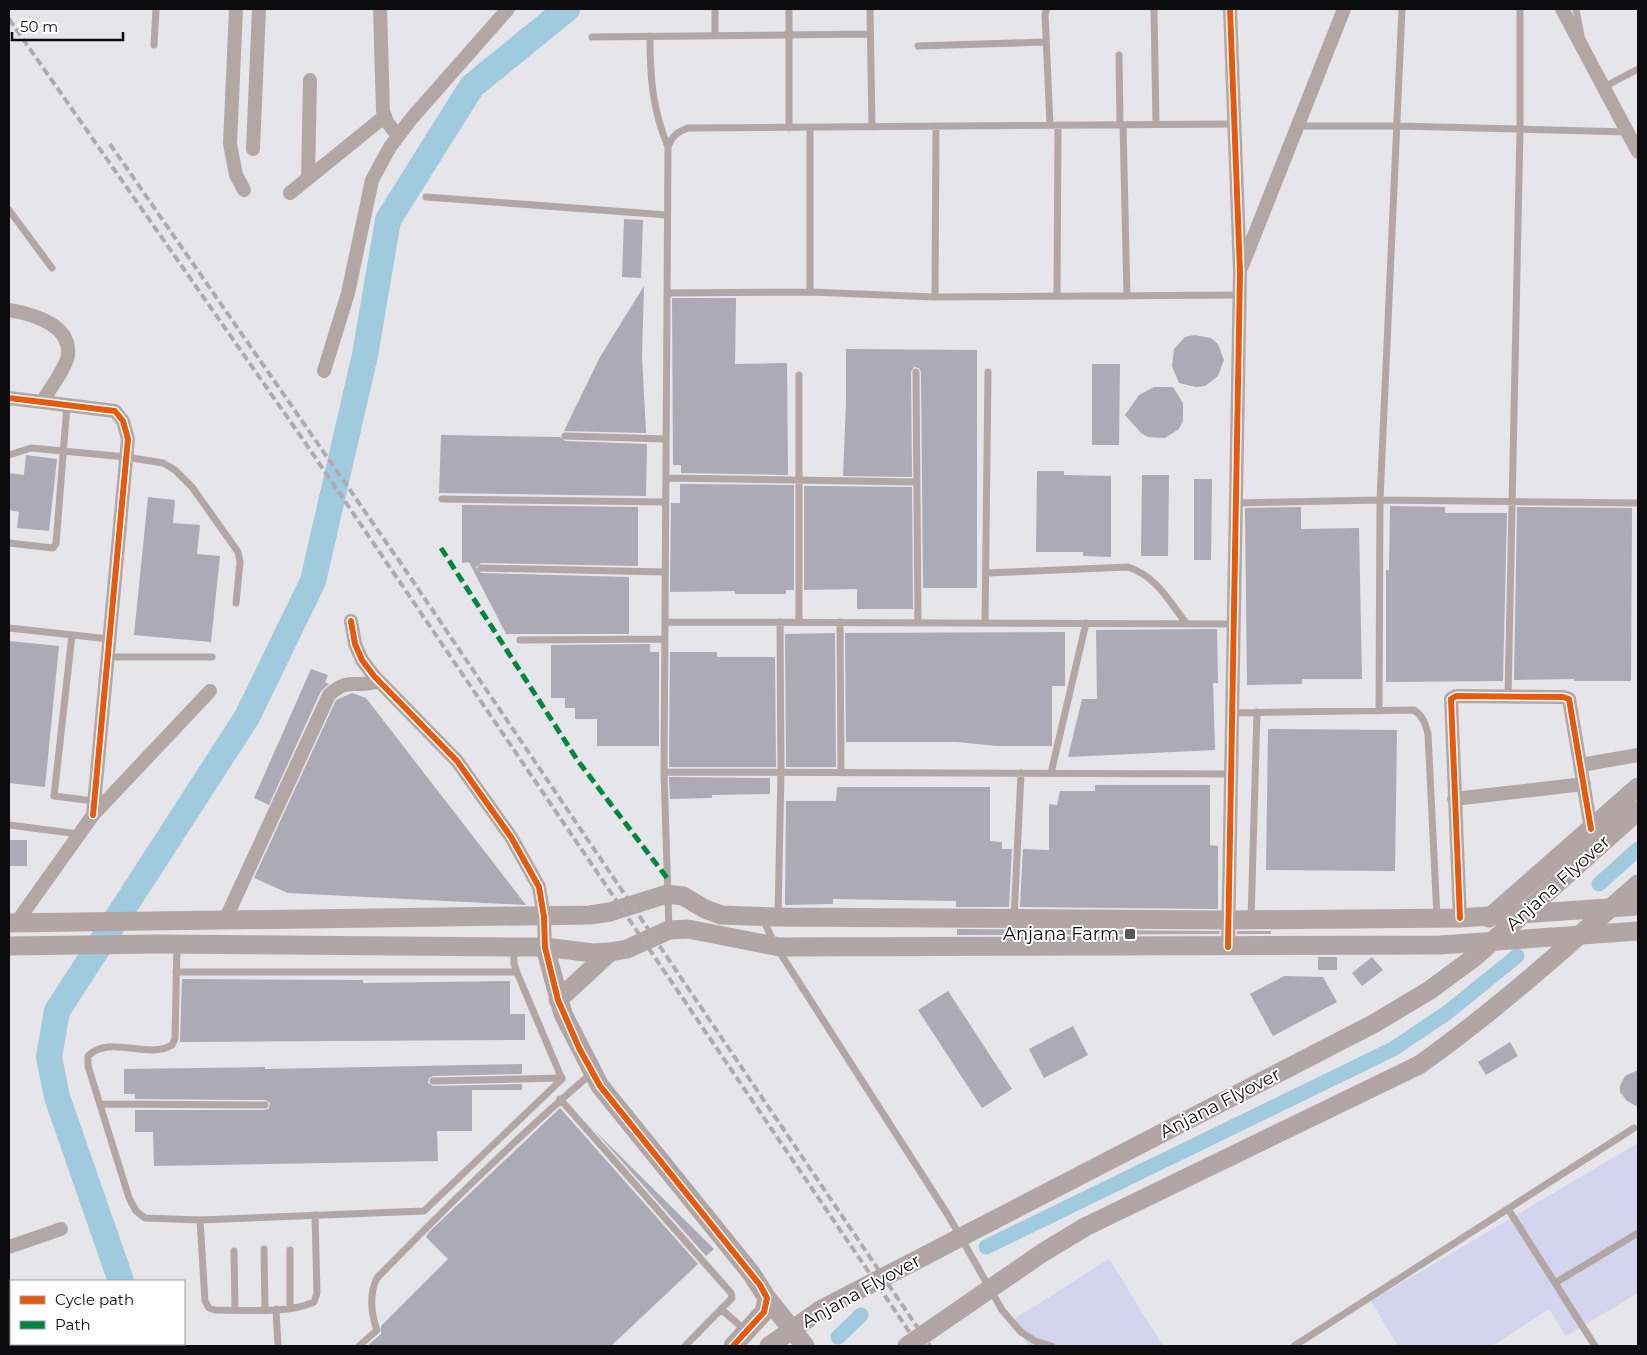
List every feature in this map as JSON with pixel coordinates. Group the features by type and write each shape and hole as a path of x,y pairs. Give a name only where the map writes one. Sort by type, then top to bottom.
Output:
{"main road":[{"path":"1462,943 1638,787"},
{"name":"Anjana Flyover","path":"770,1346 820,1310 1375,1022 1430,990 1476,956 1638,811"},
{"path":"907,1346 1042,1253 1085,1227 1419,1065 1459,1037 1501,1003 1638,884"},
{"path":"18,922 544,917 610,912 667,894 683,896 705,909 721,915 770,916 1228,920 1460,918 1638,906"},
{"path":"18,946 177,944 514,946 545,947 592,953 627,949 670,930 688,929 775,946 1228,947 1462,943 1638,931"},
{"path":"545,947 558,1000 579,1048 614,1105 760,1285 767,1298 805,1346"},
{"path":"558,1000 610,952"},
{"path":"733,1346 764,1312 767,1298"}],"street":[{"path":"236,9 230,144 236,175 244,190"},
{"path":"253,149 259,9"},
{"path":"380,9 385,116 398,136"},
{"path":"324,371 348,293 372,180 398,136 508,9"},
{"path":"1228,947 1240,272 1230,9"},
{"path":"1240,272 1296,126 1344,9"},
{"path":"1562,9 1638,152"},
{"path":"308,178 310,80"},
{"path":"290,193 385,116"},
{"path":"9,310 45,321 58,329 66,340 68,355 42,402"},
{"path":"9,398 115,411 123,421 128,439 93,808"},
{"path":"351,621 355,644 362,660 379,681 457,761 511,837 539,887 544,917 545,947"},
{"path":"225,920 329,695 340,685 354,683 367,685 379,681"},
{"path":"18,922 80,834 93,808 210,691"},
{"path":"1460,918 1450,699 1456,696 1563,697 1569,699 1591,829"},
{"path":"1581,765 1638,755"},
{"path":"1454,799 1584,784"},
{"path":"9,1247 61,1228"}],"lane":[{"path":"154,45 156,9"},
{"path":"715,9 715,35"},
{"path":"789,9 789,128"},
{"path":"870,9 872,127"},
{"path":"1047,9 1045,14 1050,125"},
{"path":"1154,9 1156,124"},
{"path":"1379,711 1380,500 1402,9"},
{"path":"1508,697 1520,129 1520,9"},
{"path":"1576,9 1582,46"},
{"path":"592,37 870,34"},
{"path":"650,36 652,96 657,120 668,147"},
{"path":"918,46 1046,42"},
{"path":"1118,55 1122,125 1126,296"},
{"path":"1604,87 1638,69"},
{"path":"670,930 667,894 664,772 667,215 668,147 671,138 678,131 688,128 1233,124"},
{"path":"1057,296 1058,125"},
{"path":"935,297 936,126"},
{"path":"1296,126 1398,126 1628,132"},
{"path":"810,127 810,292"},
{"path":"426,197 667,215"},
{"path":"9,210 52,268"},
{"path":"668,293 810,292 935,297 1239,295"},
{"path":"916,372 918,623"},
{"path":"986,623 988,372"},
{"path":"799,375 800,622"},
{"path":"9,543 53,548 56,544 68,405"},
{"path":"565,436 666,439"},
{"path":"9,455 31,448 126,457 162,463 175,470 192,487 238,552 240,562 236,603"},
{"path":"666,478 917,482"},
{"path":"442,499 665,502"},
{"path":"1236,503 1380,500 1638,503"},
{"path":"986,573 1128,566 1141,571 1158,584 1186,624"},
{"path":"481,568 665,572"},
{"path":"665,622 1234,624"},
{"path":"780,622 781,772 770,916 775,946 948,1215 1002,1310 1021,1332 1035,1341 1052,1346"},
{"path":"840,622 841,772"},
{"path":"1050,773 1086,623"},
{"path":"9,628 109,639"},
{"path":"72,635 54,796 93,808"},
{"path":"520,640 665,639"},
{"path":"108,657 212,657"},
{"path":"1232,713 1414,710 1425,721 1428,734 1438,918"},
{"path":"1251,920 1257,712"},
{"path":"664,772 1231,774"},
{"path":"1014,919 1021,773"},
{"path":"9,826 80,834"},
{"path":"177,944 175,1039 172,1045 160,1049 104,1047 93,1051 88,1056 88,1066 129,1198 136,1211 145,1218 200,1220 424,1211 562,1078"},
{"path":"514,946 517,972 562,1078"},
{"path":"176,972 517,972"},
{"path":"359,1346 377,1330 372,1317 372,1287 377,1278 454,1200 560,1099 593,1072"},
{"path":"433,1081 562,1078"},
{"path":"560,1099 731,1293 732,1298 685,1346"},
{"path":"100,1104 265,1105"},
{"path":"1294,1346 1634,1128"},
{"path":"1508,1209 1595,1346"},
{"path":"200,1220 205,1301 209,1308 215,1310 276,1309 306,1306 314,1302 317,1294 315,1216"},
{"path":"1555,1283 1638,1233"},
{"path":"264,1249 265,1309"},
{"path":"290,1250 290,1308"},
{"path":"234,1251 235,1310"},
{"path":"276,1309 278,1346"},
{"path":"721,1309 747,1332"}],"shaded area":[{"path":"1638,1143 1638,1293 1566,1336 1549,1309 1492,1346 1398,1346 1371,1301"},
{"path":"1109,1259 1163,1346 1029,1346 1013,1320"}],"building":[{"path":"624,219 643,220 641,278 622,277"},
{"path":"644,286 642,357 646,433 564,431 600,357"},
{"path":"672,298 736,298 735,364 787,363 788,475 681,473 681,465 673,465"},
{"path":"1194,335 1211,338 1218,344 1224,360 1218,376 1205,386 1196,387 1179,383 1172,366 1174,349 1185,337"},
{"path":"846,349 977,350 977,588 923,588 921,372 919,368 914,367 911,372 912,477 843,476"},
{"path":"1092,364 1120,364 1119,445 1092,445"},
{"path":"1154,387 1173,387 1183,403 1183,421 1179,429 1165,438 1148,437 1141,433 1125,415 1139,395"},
{"path":"441,435 560,437 565,441 647,444 646,496 439,493"},
{"path":"26,455 57,459 49,531 17,528 19,512 9,510 9,473 24,475"},
{"path":"1037,471 1064,471 1064,475 1111,476 1111,557 1083,556 1083,552 1036,552"},
{"path":"1142,475 1169,475 1168,556 1141,556"},
{"path":"1194,479 1212,479 1211,560 1194,560"},
{"path":"680,484 794,485 794,590 786,590 786,594 735,594 735,591 670,592 671,503 680,503"},
{"path":"804,486 912,487 913,609 857,609 857,589 804,590"},
{"path":"148,497 175,500 173,523 200,525 197,554 220,556 211,642 134,635"},
{"path":"462,505 638,507 638,566 481,563 476,567 481,573 629,577 629,634 506,634 469,562 462,563"},
{"path":"1390,506 1445,507 1445,513 1507,513 1503,681 1386,682 1386,570 1389,570"},
{"path":"1301,507 1301,529 1359,528 1362,679 1302,679 1302,684 1247,685 1245,508"},
{"path":"1517,507 1632,508 1631,681 1574,681 1574,679 1514,680"},
{"path":"1217,629 1218,683 1213,683 1215,750 1068,757 1082,699 1097,699 1096,630"},
{"path":"1065,632 1065,686 1052,686 1052,746 997,746 957,742 846,742 845,633"},
{"path":"835,633 836,767 786,767 785,634"},
{"path":"9,641 59,646 45,787 9,783"},
{"path":"650,644 650,652 659,652 659,746 597,746 597,719 575,719 575,708 565,708 565,698 551,698 551,645"},
{"path":"670,652 717,652 717,657 775,657 776,767 669,767"},
{"path":"311,669 328,675 325,682 329,684 321,691 269,805 254,798"},
{"path":"352,693 366,698 526,905 288,893 254,878 336,700"},
{"path":"1268,729 1397,730 1395,871 1266,870"},
{"path":"669,777 770,778 770,794 712,795 712,798 670,799"},
{"path":"1095,785 1210,785 1210,845 1218,846 1218,909 1020,907 1023,849 1049,850 1049,804 1057,805 1060,791 1095,791"},
{"path":"837,787 990,787 990,841 1002,842 1002,849 1012,849 1009,907 956,907 956,901 833,899 833,904 785,905 786,801 836,801"},
{"path":"9,840 27,840 27,866 9,866"},
{"path":"957,929 1220,931 1219,934 957,935"},
{"path":"1237,931 1271,931 1271,934 1237,934"},
{"path":"1318,957 1337,957 1337,970 1318,970"},
{"path":"1372,957 1383,970 1362,986 1352,973"},
{"path":"1284,976 1323,977 1337,1002 1273,1036 1250,994"},
{"path":"182,979 363,980 363,983 510,981 510,1014 525,1014 525,1040 180,1042"},
{"path":"948,991 1012,1089 982,1108 918,1010"},
{"path":"1073,1026 1088,1055 1044,1078 1029,1049"},
{"path":"1510,1042 1518,1056 1486,1075 1478,1062"},
{"path":"522,1064 522,1074 433,1076 429,1078 428,1083 433,1086 522,1084 522,1090 472,1090 472,1131 437,1131 438,1161 154,1166 153,1132 135,1132 135,1110 265,1110 269,1108 270,1103 265,1100 135,1099 135,1094 124,1094 124,1069 265,1067 265,1069"},
{"path":"1638,1070 1638,1107 1627,1101 1620,1092 1620,1086 1625,1076"},
{"path":"560,1108 698,1264 611,1346 367,1346 381,1334 381,1326 448,1259 426,1237 429,1232"},
{"path":"593,1129 714,1249 706,1256"}],"waterway":[{"path":"121,1280 57,1097 49,1057 57,1011 247,717 313,581 365,355 388,220 472,86 567,9"},
{"path":"1599,884 1638,849"},
{"path":"986,1247 1393,1049 1448,1012 1517,956"},
{"path":"838,1337 861,1315"}],"railway":[{"path":"9,19 304,441 919,1346"},
{"path":"110,144 404,568 930,1346"}],"marked path":[{"path":"441,548 578,761 667,878"}],"cycle path":[{"path":"1228,947 1240,272 1230,9"},
{"path":"9,398 115,411 123,421 128,439 93,815"},
{"path":"351,621 355,644 362,660 374,676 457,761 511,837 539,887 544,917 545,947 558,1000 579,1048 600,1086 760,1285 767,1298 764,1312 733,1346"},
{"path":"1460,918 1451,699 1456,696 1563,697 1569,699 1591,829"}],"place":[{"name":"Anjana Farm","path":"1130,934"}]}
